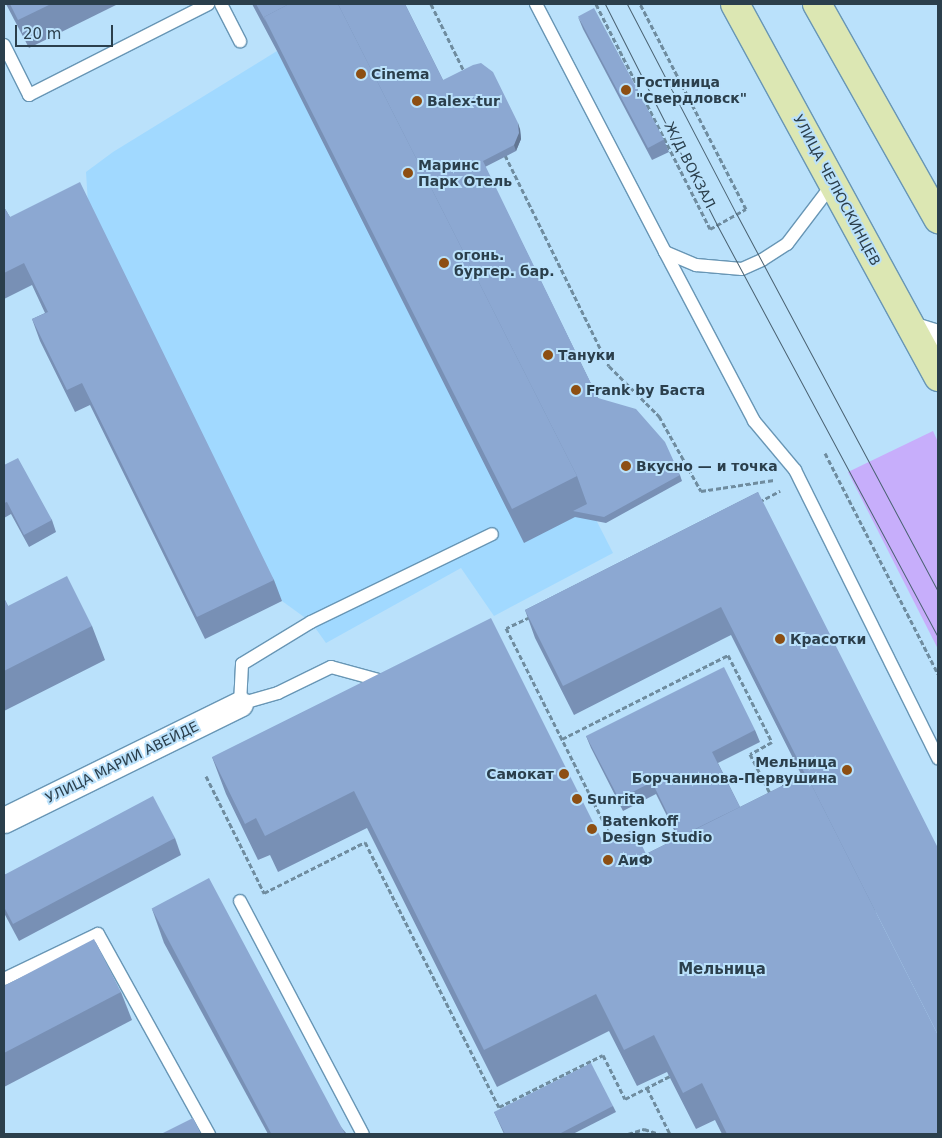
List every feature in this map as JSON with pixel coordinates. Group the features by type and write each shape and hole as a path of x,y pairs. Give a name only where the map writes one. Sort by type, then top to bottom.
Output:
{"main road":[{"name":"УЛИЦА ЧЕЛЮСКИНЦЕВ","path":"735,4 834,182 938,377"},
{"path":"817,4 938,219"}],"street":[{"path":"912,329 938,337"},
{"name":"УЛИЦА МАРИИ АВЕЙДЕ","path":"4,820 240,704"}],"lane":[{"path":"4,46 29,95 208,4"},
{"path":"222,4 240,41"},
{"path":"536,4 754,422 795,470 938,758"},
{"path":"665,252 696,265 742,269 762,260 787,244 834,182"},
{"path":"402,680 395,684 331,667 278,693 240,704 242,664 311,622 492,534"},
{"path":"358,675 366,689"},
{"path":"240,901 363,1134"},
{"path":"4,979 98,934 209,1134"}],"path":[{"path":"431,4 469,82"},
{"name":"Ж/Д ВОКЗАЛ","path":"596,4 710,229 746,209 640,4"},
{"path":"504,153 609,366 659,416 701,491 775,480"},
{"path":"825,453 938,674"},
{"path":"754,504 780,491"},
{"path":"531,616 506,628 619,852"},
{"path":"562,739 728,655 772,742 750,754 772,798"},
{"path":"206,776 264,893 365,842 499,1107 603,1055 625,1099 675,1074"},
{"path":"766,785 779,778 786,791"},
{"path":"647,1088 670,1134"},
{"path":"628,1134 644,1130 660,1134"}],"shaded area":[{"path":"340,18 613,553 494,616 461,568 326,643 311,622 282,601 88,204 86,172 113,152 277,51"},
{"path":"933,431 938,442 938,649 848,472"}],"building":[{"path":"10,4 51,4 18,20"},
{"path":"256,4 289,4 264,17 266,22"},
{"path":"289,4 338,4 577,476 512,509 264,17"},
{"name":"Маринс Парк Отель","path":"338,4 405,4 443,80 481,63 493,72 518,123 519,133 514,145 483,161 598,398 636,409 665,442 680,475 604,517 573,511 587,504 577,476"},
{"name":"Гостиница \"Свердловск\"","path":"594,8 664,140 648,148 578,16"},
{"path":"80,182 274,580 197,617 82,383 67,390 32,319 48,312 24,263 4,273 4,207 10,217"},
{"path":"18,458 52,520 24,535 7,502 4,503 4,465"},
{"name":"Мельница Борчанинова-Первушина","path":"758,492 938,848 938,1035 721,607 563,686 525,610"},
{"path":"67,576 92,626 4,671 4,598 8,606"},
{"path":"491,618 604,844 634,829 646,854 806,774 938,1035 938,1134 727,1134 702,1083 683,1093 654,1035 624,1050 596,994 484,1050 354,791 265,836 256,818 245,824 212,757"},
{"path":"724,667 755,730 712,752 740,807 679,837 652,782 619,799 586,736"},
{"path":"153,796 175,838 13,924 4,907 4,875"},
{"path":"209,878 345,1134 272,1134 152,909"},
{"path":"94,939 121,992 4,1053 4,986"},
{"path":"591,1063 613,1106 559,1134 505,1134 494,1112"},
{"path":"193,1118 201,1134 161,1134"}],"tram line":[{"path":"605,4 717,225 938,637"},
{"path":"627,4 737,215 938,591"}],"place":[{"name":"Cinema","path":"361,74"},
{"name":"Гостиница \"Свердловск\"","path":"626,90"},
{"name":"Balex-tur","path":"417,101"},
{"name":"Маринс Парк Отель","path":"408,173"},
{"name":"огонь. бургер. бар.","path":"444,263"},
{"name":"Тануки","path":"548,355"},
{"name":"Frank by Баста","path":"576,390"},
{"name":"Вкусно — и точка","path":"626,466"},
{"name":"Красотки","path":"780,639"},
{"name":"Мельница Борчанинова-Первушина","path":"847,770"},
{"name":"Самокат","path":"564,774"},
{"name":"Sunrita","path":"577,799"},
{"name":"Batenkoff Design Studio","path":"592,829"},
{"name":"АиФ","path":"608,860"}],"district":[{"name":"Мельница","path":"722,970"}]}
